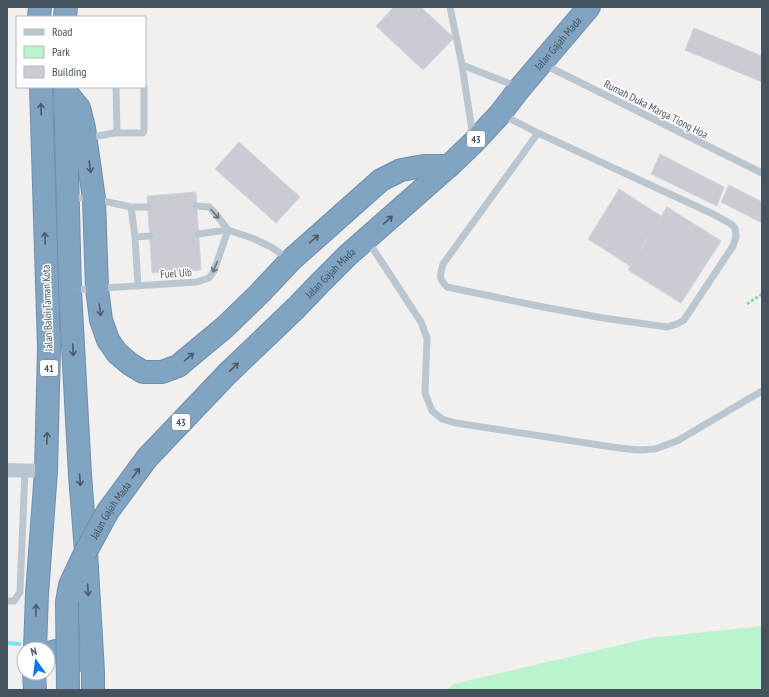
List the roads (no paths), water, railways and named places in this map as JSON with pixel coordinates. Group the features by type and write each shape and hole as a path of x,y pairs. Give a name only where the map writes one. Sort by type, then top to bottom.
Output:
{"highway":[{"name":"Jalan Gajah Mada","path":"68,690 67,602 70,585 82,559 108,511 147,458 227,374 296,308 337,266 474,142 500,114 520,88 589,7"},
{"name":"Jalan Baloi Taman Kota","path":"35,641 37,594 46,471 49,348 41,88"},
{"path":"66,89 79,108 86,138 94,199 97,289 101,320 108,340 117,353 130,364 143,372 162,372 178,366 225,327 291,260 381,180 401,170 424,166 449,166"},
{"name":"41","path":"66,89 70,290"},
{"name":"Jalan Gajah Mada","path":"70,290 93,681"},
{"path":"56,652 62,651 75,654 84,660 93,681"}],"street":[{"path":"7,470 46,471"}],"lane":[{"path":"450,7 462,65 474,142"},
{"name":"Rumah Duka Marga Tiong Hoa","path":"541,63 762,173"},
{"path":"462,65 520,88"},
{"path":"114,133 117,130 116,88"},
{"path":"86,138 114,133 143,133 144,88"},
{"path":"500,114 712,214 731,224 735,228 736,237 733,246 684,320 667,327 603,318 447,287 442,281 440,276 443,264 538,133"},
{"path":"68,197 94,199 131,207 148,207"},
{"path":"196,206 209,207 228,230"},
{"path":"131,207 135,237 138,286"},
{"path":"198,234 228,230 252,238 271,247 291,260"},
{"name":"Fuel Uib","path":"70,290 197,282 209,278 214,271 228,230"},
{"path":"135,237 150,236"},
{"path":"366,240 421,322 427,338 425,393 432,411 442,419 456,423 619,448 638,450 655,449 677,441 762,390"},
{"path":"7,601 14,601 20,592 24,470"}],"waterway":[{"path":"7,643 16,644"}]}
